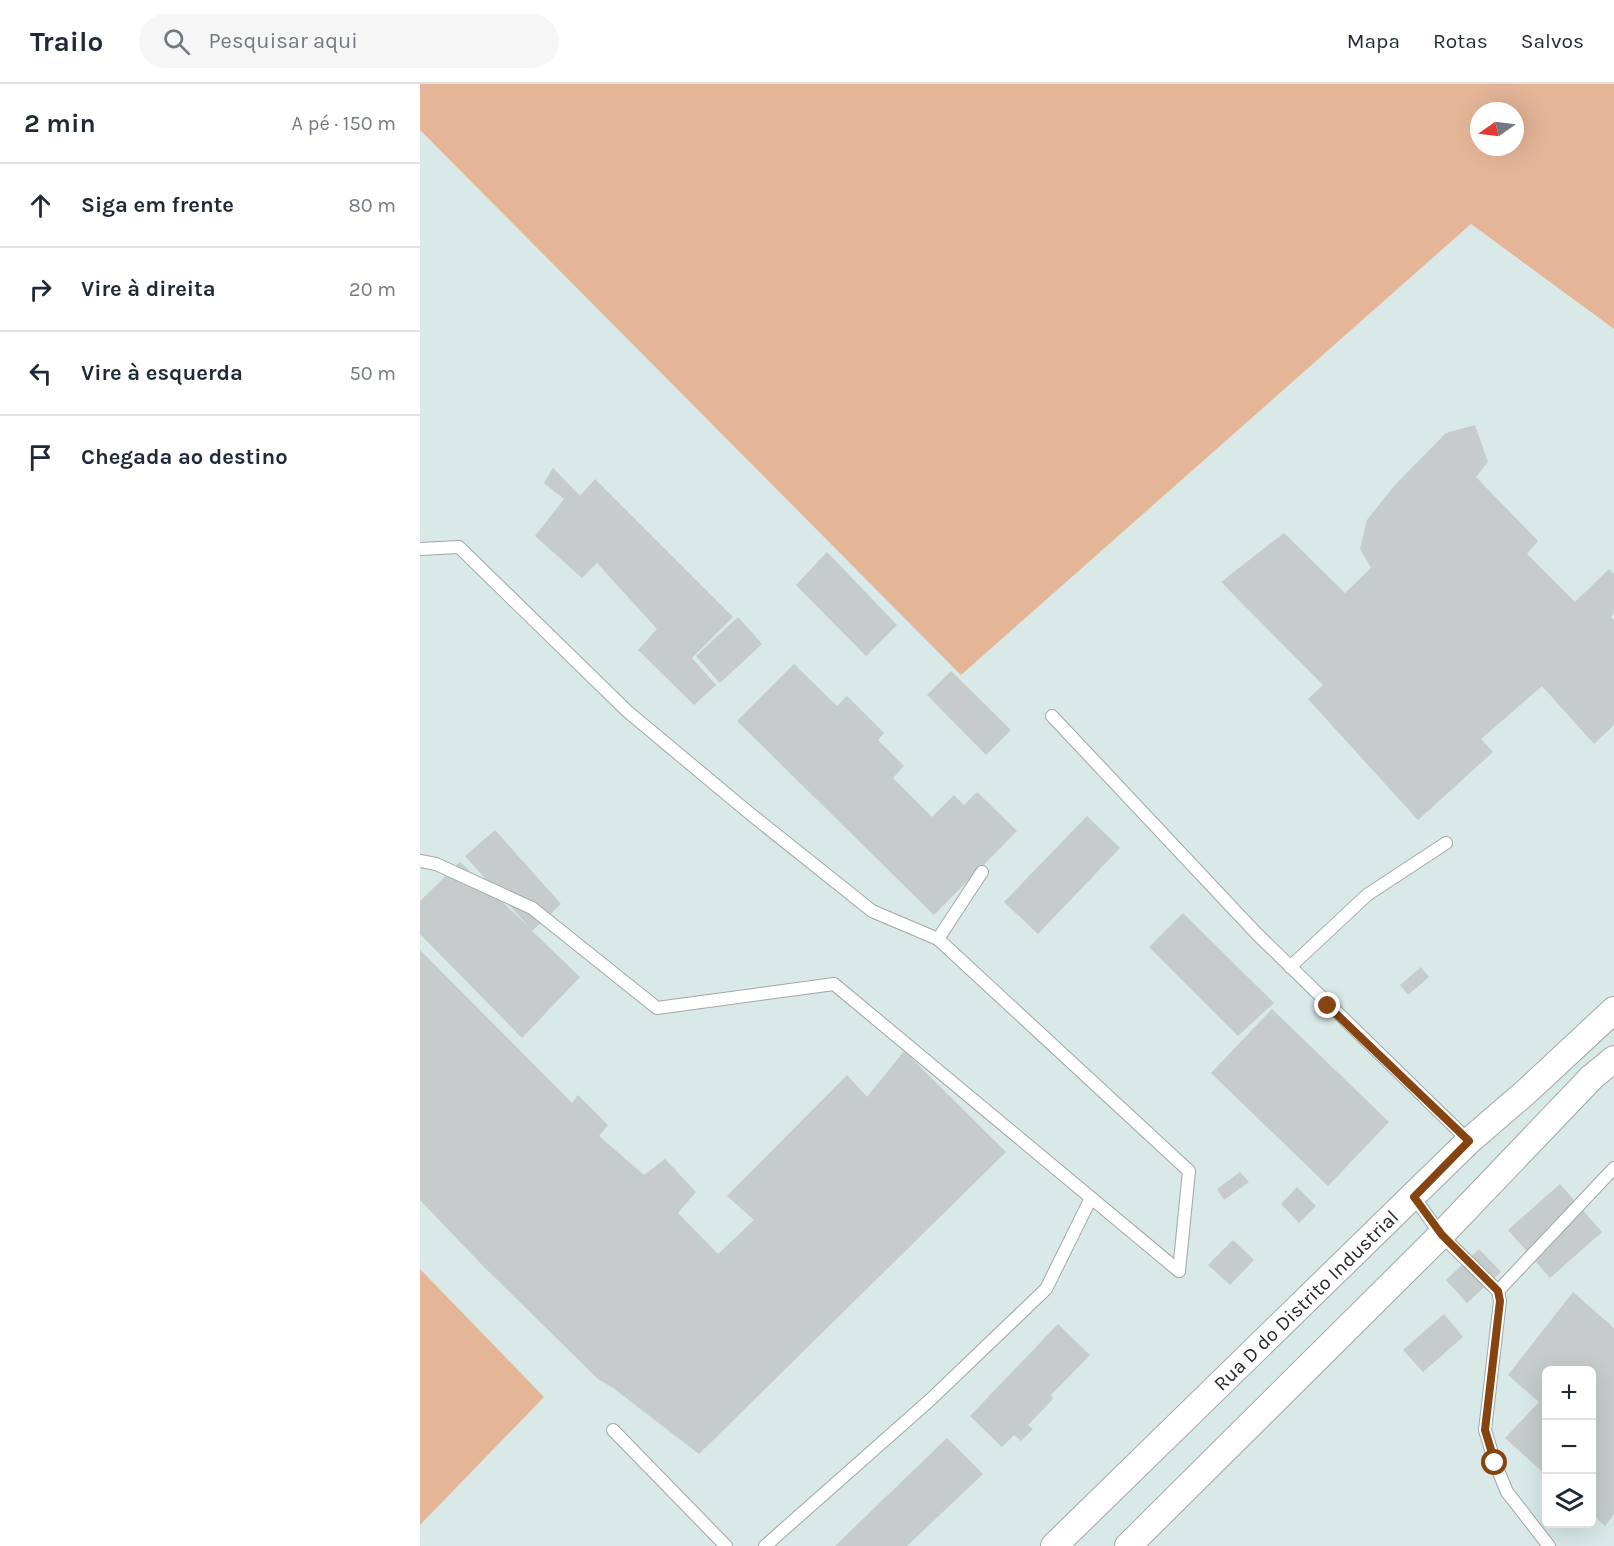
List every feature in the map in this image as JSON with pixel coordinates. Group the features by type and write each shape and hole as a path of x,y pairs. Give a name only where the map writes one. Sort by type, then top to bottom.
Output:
{"street":[{"name":"Rua D do Distrito Industrial","path":"1054,1546 1469,1141 1614,1010"},
{"path":"1128,1546 1442,1235 1592,1077 1614,1059"}],"lane":[{"path":"420,549 459,547 627,711 872,911 939,939 1189,1171 1179,1271 834,984 657,1008 532,908 436,864 420,861"},
{"path":"1052,716 1186,861 1290,967 1469,1141"},
{"path":"1290,967 1366,895 1446,843"},
{"path":"939,939 982,872"},
{"path":"1498,1291 1614,1167"},
{"path":"1414,1197 1442,1235 1498,1291 1500,1301 1485,1430 1507,1492 1549,1546"},
{"path":"765,1546 930,1400 1046,1289 1091,1198"},
{"path":"613,1430 726,1546"}],"shaded area":[{"path":"420,84 1614,84 1614,329 1471,224 961,675 420,130"},
{"path":"420,130 961,674 1471,224 1614,329 1614,1546 420,1546"},
{"path":"420,1269 544,1397 420,1525"}],"building":[{"path":"1475,425 1488,462 1476,477 1538,541 1527,554 1575,602 1609,569 1614,574 1614,613 1611,617 1614,620 1614,725 1594,744 1542,686 1481,739 1493,752 1418,820 1308,699 1323,685 1221,582 1284,533 1345,593 1371,568 1360,549 1367,520 1394,486 1446,433"},
{"path":"553,468 580,496 595,479 733,617 692,658 716,685 694,705 638,650 657,629 597,563 582,578 535,536 564,499 544,483"},
{"path":"827,552 897,625 866,656 796,585"},
{"path":"738,617 762,644 720,683 696,656"},
{"path":"794,664 837,706 847,696 884,733 878,740 904,766 893,778 932,817 954,795 964,805 977,792 1017,831 934,915 737,721"},
{"path":"951,671 1011,730 986,755 927,695"},
{"path":"1087,816 1120,848 1038,934 1004,902"},
{"path":"495,830 561,904 532,931 580,977 522,1038 420,934 420,901 460,862 529,927 465,856"},
{"path":"1183,913 1274,1003 1238,1036 1149,947"},
{"path":"420,950 572,1103 578,1095 608,1125 599,1136 644,1175 665,1159 696,1192 678,1213 718,1254 754,1220 727,1196 847,1075 867,1097 904,1051 1006,1152 699,1454 598,1379 483,1266 420,1200"},
{"path":"1421,967 1429,977 1408,995 1400,985"},
{"path":"1272,1009 1389,1122 1328,1186 1211,1073"},
{"path":"1240,1172 1249,1182 1224,1200 1217,1189"},
{"path":"1560,1184 1602,1232 1550,1278 1508,1230"},
{"path":"1297,1187 1316,1206 1299,1223 1281,1204"},
{"path":"1233,1240 1254,1260 1230,1285 1208,1265"},
{"path":"1479,1249 1501,1272 1467,1303 1446,1280"},
{"path":"1573,1292 1614,1328 1614,1514 1605,1526 1596,1518 1596,1366 1542,1366 1542,1471 1505,1438 1539,1402 1508,1375"},
{"path":"1444,1314 1463,1337 1423,1372 1403,1350"},
{"path":"1058,1324 1090,1355 1051,1395 1053,1399 1028,1425 1033,1429 1021,1441 1014,1435 1002,1447 970,1416"},
{"path":"947,1438 983,1474 907,1546 835,1546"}],"route":[{"path":"1328,1006 1469,1141 1414,1197 1442,1235 1498,1291 1500,1301 1485,1430 1495,1463"}]}
